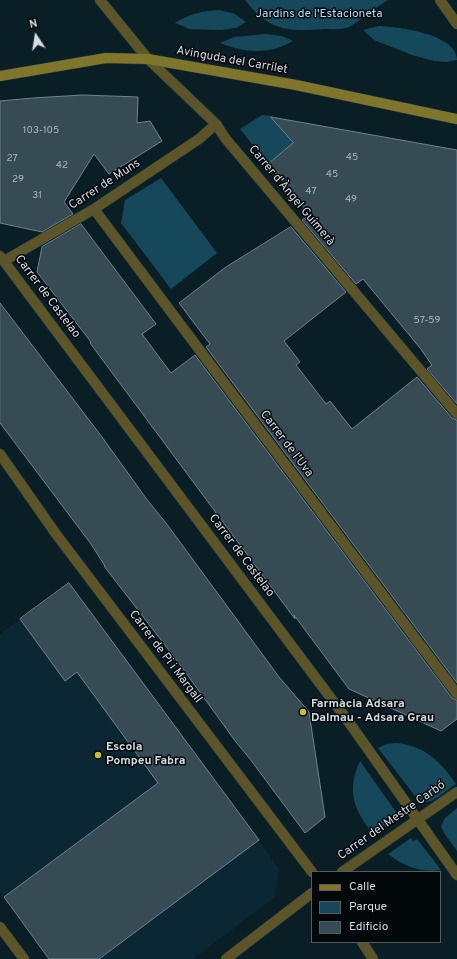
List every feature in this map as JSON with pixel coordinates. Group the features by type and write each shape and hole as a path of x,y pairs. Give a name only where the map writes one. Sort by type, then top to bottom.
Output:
{"street":[{"name":"Carrer d'Àngel Guimerà","path":"100,0 148,59 216,124 230,144 457,414"},
{"path":"440,0 457,24"},
{"name":"Avinguda del Carrilet","path":"0,76 106,58 148,59 292,84 457,119"},
{"name":"Carrer de Muns","path":"2,259 94,209 199,139 216,124"},
{"name":"Carrer de l'Uva","path":"94,209 457,694"},
{"name":"Carrer de Castelao","path":"2,259 348,721 457,875"},
{"name":"Carrer de Pi i Margall","path":"0,454 56,534 311,871"},
{"name":"Carrer del Mestre Carbó","path":"343,871 457,792"},
{"path":"226,959 311,894"},
{"path":"0,927 24,959"},
{"path":"363,943 374,959"}],"shaded area":[{"name":"Escola Pompeu Fabra","path":"69,583 279,868 275,897 193,959 49,959 0,892 0,634"}],"green space":[{"name":"Jardins de l'Estacioneta","path":"245,0 388,0 347,28 301,30 271,24 262,18"},
{"path":"220,10 235,14 246,22 236,28 221,30 190,29 175,23 197,13"},
{"path":"379,26 412,30 438,38 448,44 454,51 457,60 446,62 434,61 412,55 374,40 363,30"},
{"path":"266,34 282,36 293,41 275,49 257,51 239,49 220,43 234,37"},
{"path":"262,115 271,116 293,143 268,164 240,129"},
{"path":"161,178 217,253 171,289 121,223 125,200"},
{"path":"396,743 415,747 431,756 438,762 456,784 433,800 428,802 419,801 378,748 387,744"},
{"path":"360,761 396,812 393,815 395,818 373,834 361,817 354,800 353,782"},
{"path":"457,808 457,851 444,833 441,826 445,818"},
{"path":"411,838 413,841 417,839 441,870 434,871 413,868 388,854"}],"building":[{"path":"83,95 138,97 137,123 150,121 162,141 109,174 94,154 64,202 73,214 42,232 0,223 0,101"},
{"path":"271,117 457,150 457,404 427,369 432,365 420,348 363,279 356,284 302,220 310,215 268,164 293,143"},
{"path":"81,224 156,324 142,334 171,373 195,355 452,698 457,700 457,719 441,731 349,689 294,615 295,619 90,343 91,342 37,272 42,247"},
{"path":"291,227 346,292 284,341 300,362 296,365 326,404 330,401 352,429 417,377 452,418 457,420 457,683 206,347 210,344 179,303 226,267"},
{"path":"0,303 102,437 279,677 309,712 325,817 305,833 178,662 104,566 91,544 0,423"},
{"path":"69,583 259,840 99,959 49,959 4,897 158,783 77,672 65,681 20,619"}],"place":[{"name":"Farmàcia Adsara Dalmau - Adsara Grau","path":"303,712"},
{"name":"Escola Pompeu Fabra","path":"98,755"}]}
